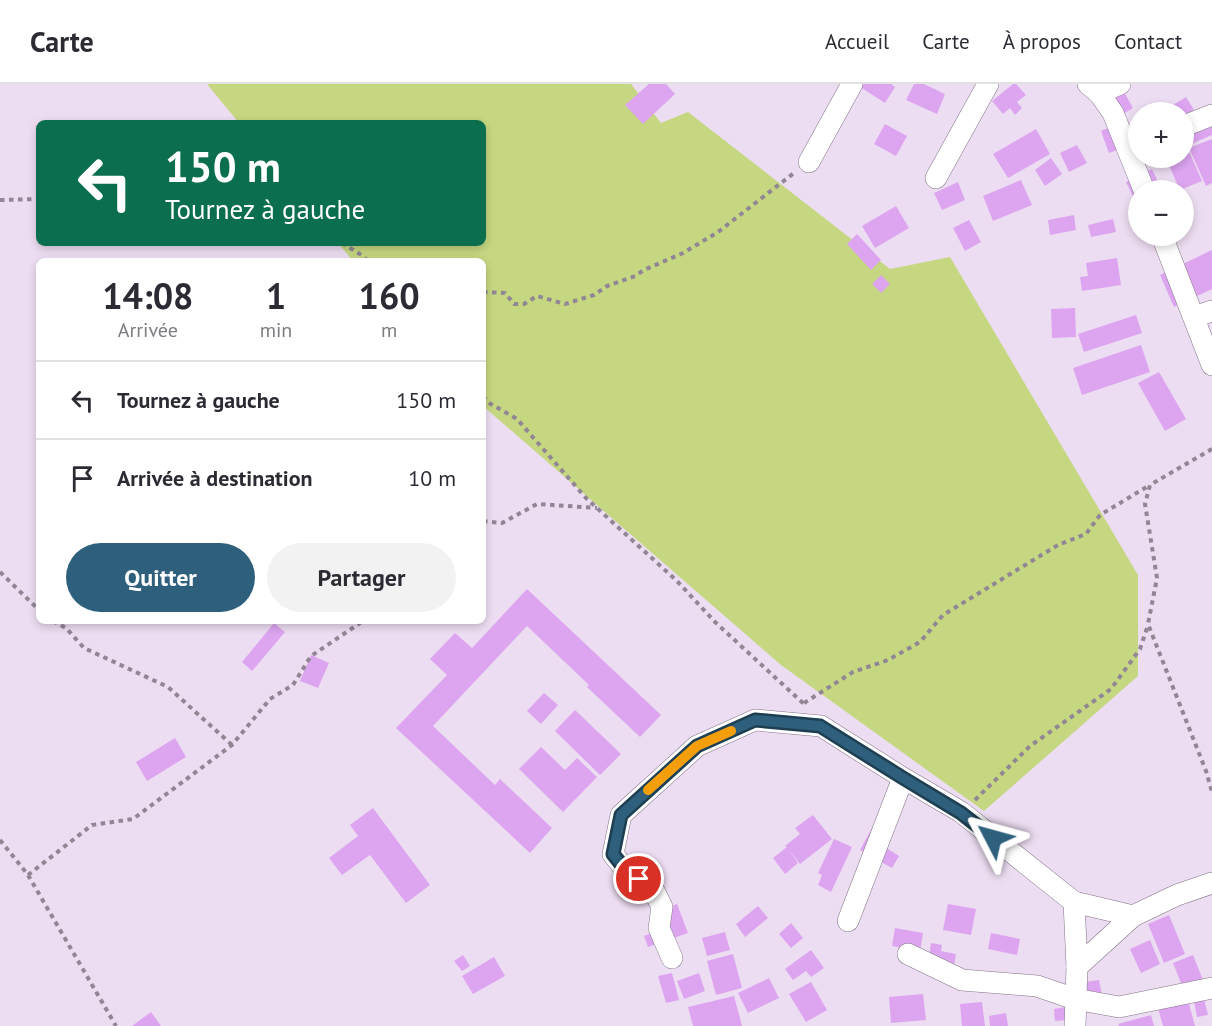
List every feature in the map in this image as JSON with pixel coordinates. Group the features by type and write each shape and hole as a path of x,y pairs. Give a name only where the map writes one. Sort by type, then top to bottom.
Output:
{"street":[{"path":"809,162 852,84"},
{"path":"936,178 988,84"},
{"path":"1120,84 1094,88 1113,112 1128,141"},
{"path":"1194,122 1212,115"},
{"path":"1167,246 1203,314 1212,365"},
{"path":"672,958 658,928 662,907 651,885 628,873 613,854 621,815 697,746 755,720 820,726 961,813 1074,902 1133,916"},
{"path":"848,921 903,778"},
{"path":"1077,967 1133,916 1177,895 1212,884"},
{"path":"1074,902 1077,967 1075,1026"},
{"path":"908,954 962,980 1037,986 1075,999 1119,1007 1212,988"}],"path":[{"path":"486,292 505,293 514,304 524,304 537,296 565,304 594,295 607,286 635,276 683,253 718,232 809,162"},
{"path":"0,200 36,199"},
{"path":"347,246 365,258"},
{"path":"486,400 489,404 517,419 586,498 678,581 715,622 803,703 820,726"},
{"path":"803,703 853,672 888,660 920,642 943,615 1058,545 1086,534 1100,515 1212,449"},
{"path":"961,813 1030,746 1112,689 1140,649 1148,624 1157,578 1145,504 1150,485"},
{"path":"486,521 502,523 537,504 597,508"},
{"path":"0,572 36,607"},
{"path":"59,624 66,628 84,648 168,687 232,745"},
{"path":"28,875 92,825 133,819 232,745 270,699 293,685 311,656 359,624"},
{"path":"1148,624 1206,771 1212,792"},
{"path":"0,840 28,875 116,1026"}],"green space":[{"path":"207,84 631,84 661,123 688,112 890,269 950,257 1138,575 1138,676 984,811 781,665 486,409 486,258 350,258 340,246 486,246 486,120 237,120"}],"building":[{"path":"649,84 666,84 675,94 643,124 625,105"},
{"path":"862,84 891,84 895,87 885,103 860,87"},
{"path":"914,84 924,84 945,94 937,114 906,100"},
{"path":"1016,84 1026,95 1017,102 1022,108 1015,115 1010,108 1003,114 992,101"},
{"path":"1124,92 1130,102 1128,111 1117,118 1108,102"},
{"path":"1186,97 1189,102 1178,102"},
{"path":"1212,116 1212,135 1194,143 1194,126"},
{"path":"1120,123 1128,146 1109,153 1101,131"},
{"path":"885,124 907,136 896,156 874,144"},
{"path":"1036,129 1050,154 1008,178 993,154"},
{"path":"1212,139 1212,183 1206,186 1194,159 1194,146"},
{"path":"1077,145 1087,163 1069,172 1060,153"},
{"path":"1051,158 1062,174 1045,186 1035,170"},
{"path":"1194,163 1202,181 1194,184 1194,180 1175,180 1170,168 1194,168"},
{"path":"1152,169 1157,180 1130,180"},
{"path":"1021,180 1032,205 993,221 983,196"},
{"path":"958,182 965,200 942,210 934,193"},
{"path":"896,206 909,228 875,248 862,226"},
{"path":"1074,215 1076,230 1050,235 1048,220"},
{"path":"1113,219 1116,232 1091,237 1088,225"},
{"path":"969,220 981,242 965,251 953,228"},
{"path":"857,234 881,260 871,270 847,244"},
{"path":"1212,250 1212,289 1174,307 1160,275"},
{"path":"1117,258 1121,285 1082,291 1080,277 1088,276 1086,263"},
{"path":"881,275 890,284 881,293 872,284"},
{"path":"1075,308 1076,337 1052,338 1051,309"},
{"path":"1136,315 1142,333 1084,352 1078,334"},
{"path":"1141,345 1150,372 1082,395 1073,368"},
{"path":"1159,372 1186,419 1165,431 1138,383"},
{"path":"527,589 661,715 640,737 527,626 433,726 495,785 500,779 552,828 530,853 396,728 447,675 430,659 455,633 472,648"},
{"path":"273,624 285,632 252,671 242,662"},
{"path":"311,655 329,663 318,688 300,681"},
{"path":"544,693 558,705 541,724 527,711"},
{"path":"575,710 621,754 600,775 555,731"},
{"path":"175,738 186,757 147,781 136,762"},
{"path":"541,747 565,770 577,758 597,777 563,812 519,769"},
{"path":"373,808 430,885 406,903 370,855 342,875 329,858 358,836 350,825"},
{"path":"813,815 832,839 800,864 789,850 798,863 785,874 773,858 800,834 795,828"},
{"path":"872,828 885,835 880,844 899,856 892,868 860,850"},
{"path":"834,839 852,847 831,892 818,885 822,875 818,873"},
{"path":"677,904 688,933 648,947 644,936 658,931 652,913"},
{"path":"948,904 976,909 971,935 943,930"},
{"path":"758,906 768,918 745,937 736,924"},
{"path":"1169,915 1185,954 1164,963 1148,924"},
{"path":"791,923 803,938 791,948 779,934"},
{"path":"895,928 923,933 920,951 892,946"},
{"path":"725,932 730,950 707,956 702,938"},
{"path":"991,933 1020,939 1017,955 988,949"},
{"path":"1150,940 1160,964 1141,973 1130,949"},
{"path":"931,943 942,945 941,951 956,954 953,973 927,969"},
{"path":"811,950 824,968 811,977 806,971 793,980 785,969"},
{"path":"733,954 742,988 716,995 707,961"},
{"path":"463,955 470,966 462,971 454,961"},
{"path":"1193,955 1205,985 1185,993 1173,963"},
{"path":"494,957 505,976 473,994 462,976"},
{"path":"672,973 679,1000 666,1003 658,976"},
{"path":"699,973 705,991 684,999 677,981"},
{"path":"769,978 779,998 748,1013 738,993"},
{"path":"1099,980 1103,1000 1088,1003 1085,982"},
{"path":"811,982 827,1010 806,1022 789,994"},
{"path":"923,994 926,1020 891,1023 889,997"},
{"path":"734,996 742,1026 693,1026 688,1007"},
{"path":"1204,999 1208,1015 1197,1017 1194,1001"},
{"path":"1188,1000 1195,1026 1163,1026 1158,1008"},
{"path":"982,1002 985,1026 962,1026 960,1004"},
{"path":"1066,1007 1067,1020 1055,1021 1054,1009"},
{"path":"151,1012 161,1026 132,1026"},
{"path":"1006,1013 1008,1026 990,1026 989,1016"},
{"path":"1151,1015 1154,1026 1119,1026 1118,1024"}],"slow traffic":[{"path":"648,790 697,746 731,731"}],"route":[{"path":"639,879 628,873 613,854 621,815 697,746 755,720 820,726 961,813 993,838"}]}
